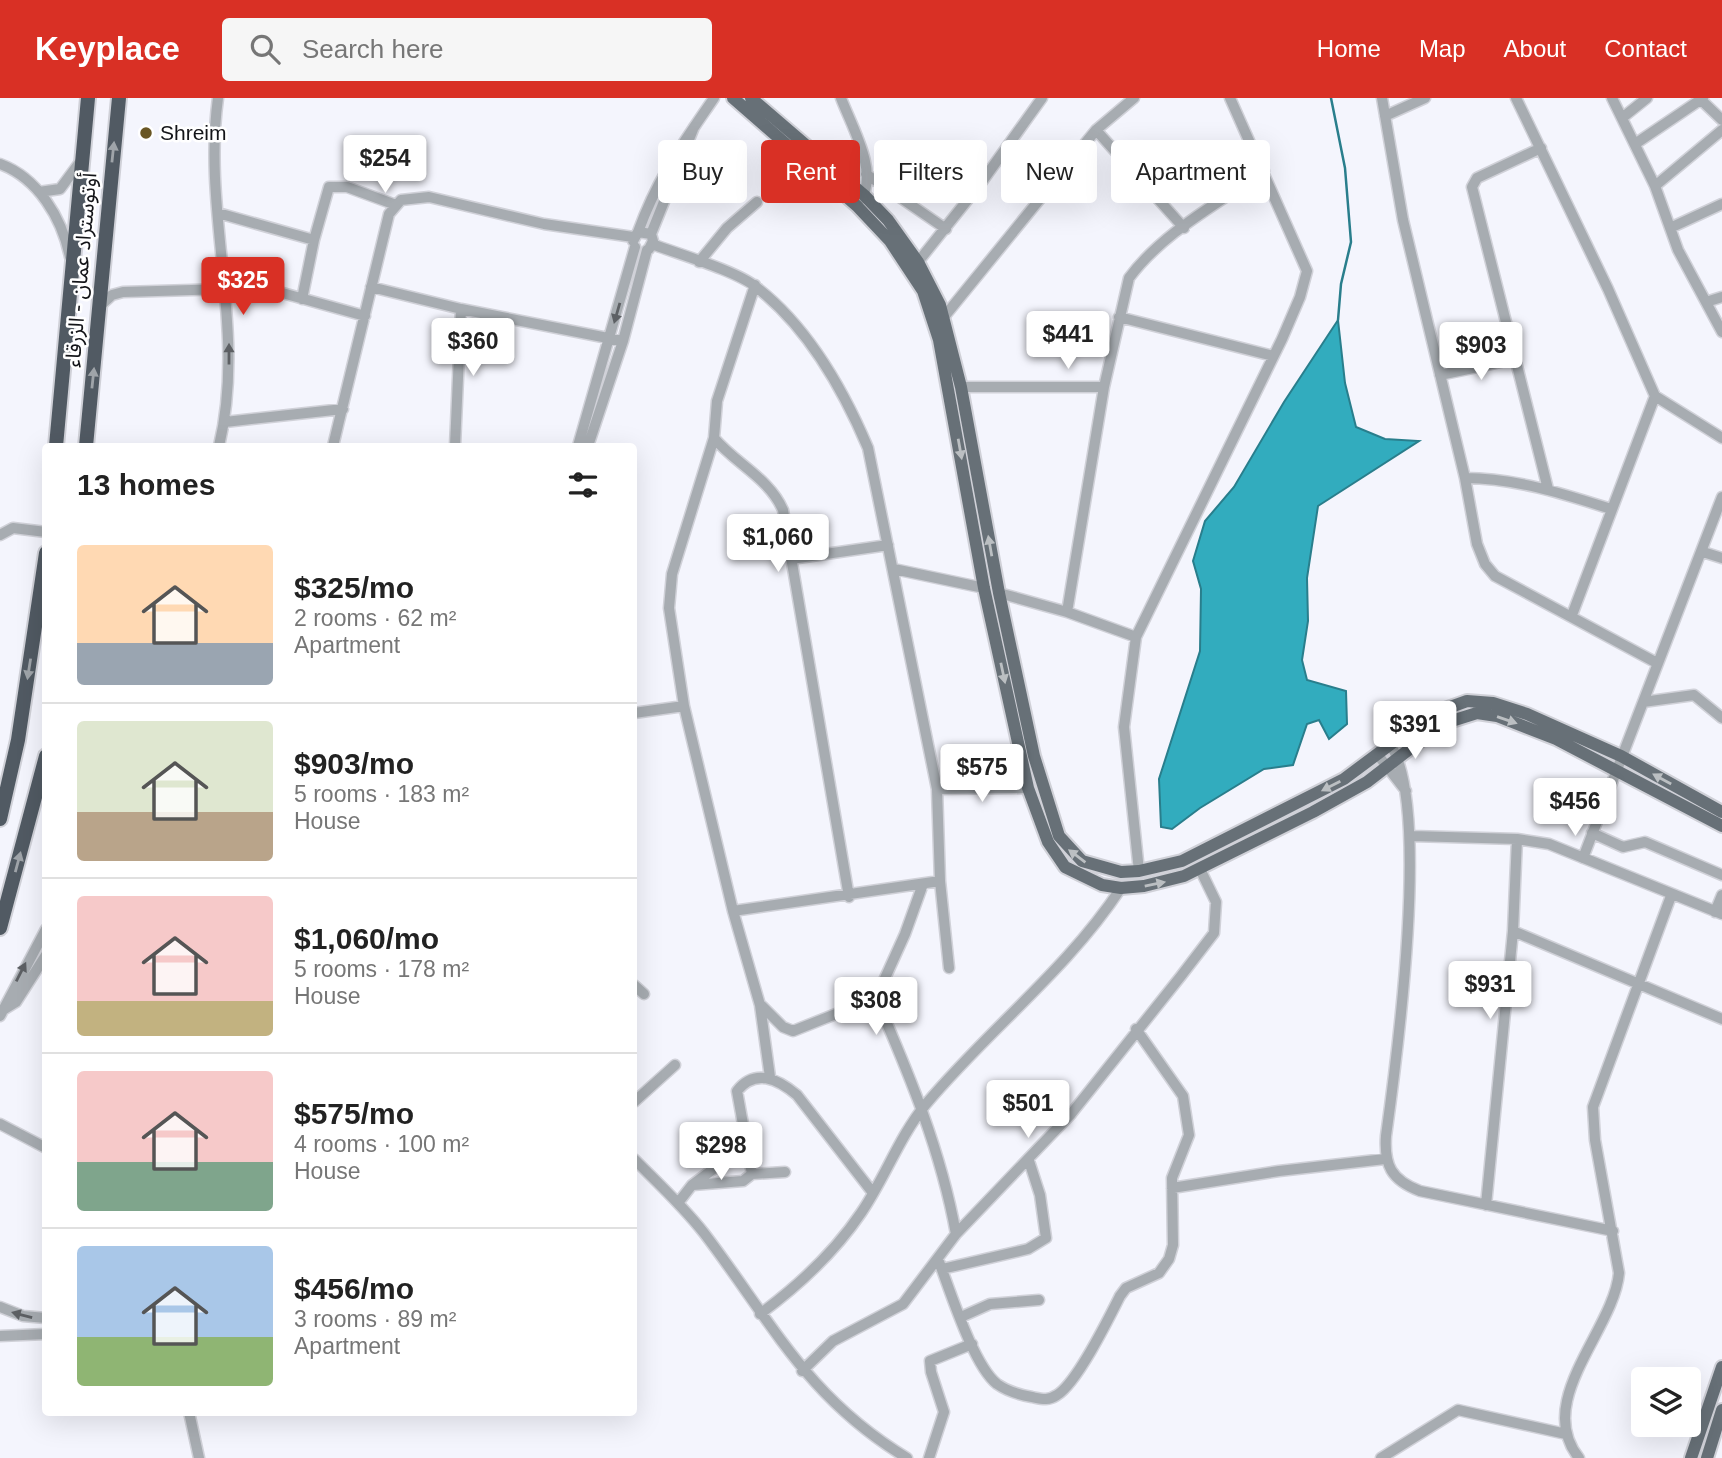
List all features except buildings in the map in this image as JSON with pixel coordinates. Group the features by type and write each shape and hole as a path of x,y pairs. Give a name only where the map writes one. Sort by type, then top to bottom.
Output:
{"highway":[{"name":"أوتوستراد عمان - الزرقاء","path":"56,443 88,98"},
{"name":"أوتوستراد عمان - الزرقاء","path":"86,443 102,305 119,98"},
{"path":"0,819 18,740 42,580"},
{"path":"0,928 42,771"}],"main road":[{"path":"733,98 861,200 923,291 932,314 953,408 984,588 1028,756 1052,821 1069,850 1082,861 1100,869 1139,872 1194,855 1344,779 1442,708 1466,701 1486,701 1511,707 1618,763 1722,812"},
{"path":"751,98 861,200 919,262 944,317 961,387 999,593 1028,756 1028,788 1037,821 1056,857 1077,875 1102,885 1121,888 1161,883 1200,869 1313,813 1361,785 1453,718 1487,713 1618,763 1722,826"},
{"path":"1691,1458 1722,1367"},
{"path":"1707,1458 1722,1410"}],"street":[{"path":"218,98 214,144 226,289 229,378 225,422 220,443"},
{"path":"579,443 610,338 635,239 654,189 714,98"},
{"path":"841,98 866,174 861,200"},
{"path":"919,262 1042,98"},
{"path":"944,317 1096,130 1134,98"},
{"path":"1230,98 1250,140"},
{"path":"1382,98 1403,220 1465,478 1477,544 1489,570 1657,663"},
{"path":"1385,116 1425,98"},
{"path":"1516,98 1608,289 1655,396 1722,438"},
{"path":"1612,98 1655,186 1670,229 1722,332"},
{"path":"1622,118 1647,98"},
{"path":"1635,144 1701,99 1722,120"},
{"path":"589,443 623,341 650,243 694,127"},
{"path":"1096,130 1184,228"},
{"path":"1655,186 1722,130"},
{"path":"1541,148 1478,178 1472,187 1549,489"},
{"path":"39,192 50,193 65,186 81,161"},
{"path":"0,164 21,174 39,192 63,232 71,262"},
{"path":"866,174 946,229"},
{"path":"1139,872 1124,726 1136,636 1273,356 1300,298 1307,271 1270,185"},
{"path":"302,299 314,240 329,187 347,187 397,205"},
{"path":"334,443 389,214 401,200 429,197 544,224 635,239 755,285 782,309 850,405 868,448 937,789 940,881 948,968"},
{"path":"699,262 727,228 757,202"},
{"path":"1067,612 1104,387 1129,278 1139,263 1219,203"},
{"path":"1670,229 1722,204"},
{"path":"218,214 314,240"},
{"path":"635,239 650,243"},
{"path":"225,277 365,316"},
{"path":"103,280 123,292"},
{"path":"755,285 717,401 714,438 672,574 669,608 684,706 733,911 761,1005 771,1077"},
{"path":"372,287 461,309 623,341"},
{"path":"102,305 112,295 123,292 226,289"},
{"path":"1706,302 1722,297"},
{"path":"455,443 461,309"},
{"path":"1119,317 1273,356"},
{"path":"1440,375 1515,359"},
{"path":"961,387 1104,387"},
{"path":"1572,615 1655,396"},
{"path":"225,422 343,409"},
{"path":"714,438 776,495 783,510 849,897"},
{"path":"1465,478 1484,478 1549,489 1611,509"},
{"path":"1583,858 1722,497"},
{"path":"0,535 13,528 42,532"},
{"path":"790,559 888,545"},
{"path":"1703,552 1722,558"},
{"path":"894,569 984,588"},
{"path":"999,593 1067,612 1136,636"},
{"path":"1643,702 1694,695 1722,718"},
{"path":"637,713 684,706"},
{"path":"1391,744 1398,756 1412,836 1406,941 1385,1159 1393,1176 1408,1186 1486,1205 1613,1230"},
{"path":"1378,755 1406,792"},
{"path":"937,789 1028,788"},
{"path":"1592,833 1623,847 1645,842 1722,875"},
{"path":"1412,836 1517,839 1549,844 1671,896 1719,913 1722,895"},
{"path":"1486,1205 1514,930 1517,839"},
{"path":"802,1371 833,1341 903,1304 940,1264 956,1234 1029,1161 1071,1114 1214,933 1216,902 1200,869"},
{"path":"733,911 849,897 940,881"},
{"path":"761,1005 782,1027 793,1031 876,998 905,934 923,884"},
{"path":"1102,885 1109,906"},
{"path":"760,1314 820,1262 861,1213 923,1108 947,1079 1055,972 1121,888"},
{"path":"1579,1458 1566,1434 1571,1387 1618,1281 1613,1230 1595,1140 1593,1107 1671,896"},
{"path":"1514,930 1637,985 1722,1019"},
{"path":"1,1013 42,936"},
{"path":"1,1013 16,1002 42,961"},
{"path":"637,988 644,994"},
{"path":"876,998 923,1108 942,1168 956,1234"},
{"path":"940,1264 972,1344 988,1374 1006,1389 1044,1400 1060,1394 1126,1288 1165,1267 1173,1245 1172,1188 1177,1163 1189,1135 1185,1107 1174,1082 1136,1030"},
{"path":"637,1099 674,1065"},
{"path":"752,1174 737,1091 759,1077 771,1077 797,1095 873,1193"},
{"path":"0,1124 42,1146"},
{"path":"678,1203 692,1185 747,1144"},
{"path":"1172,1188 1279,1171 1385,1159"},
{"path":"940,1264 1028,1249 1046,1238 1040,1195 1029,1161"},
{"path":"637,1162 678,1203 717,1251 802,1371 852,1419 907,1458"},
{"path":"692,1185 743,1181 752,1174 786,1172"},
{"path":"961,1317 990,1304 1039,1300"},
{"path":"0,1307 23,1316 42,1318"},
{"path":"0,1336 42,1334"},
{"path":"929,1458 944,1412 929,1364 933,1359 972,1344"},
{"path":"1381,1458 1458,1409 1566,1434"},
{"path":"189,1416 199,1458"}],"water":[{"path":"1338,320 1345,383 1356,427 1385,439 1419,441 1318,506 1307,578 1308,621 1302,660 1307,680 1346,691 1347,724 1329,739 1319,720 1307,724 1293,765 1264,769 1200,808 1172,829 1161,827 1159,779 1200,651 1201,589 1193,561 1205,521 1234,487 1284,402"}],"waterway":[{"path":"1331,98 1345,168 1351,242 1341,284 1338,320"}],"place":[{"name":"Shreim","path":"146,133"}]}
